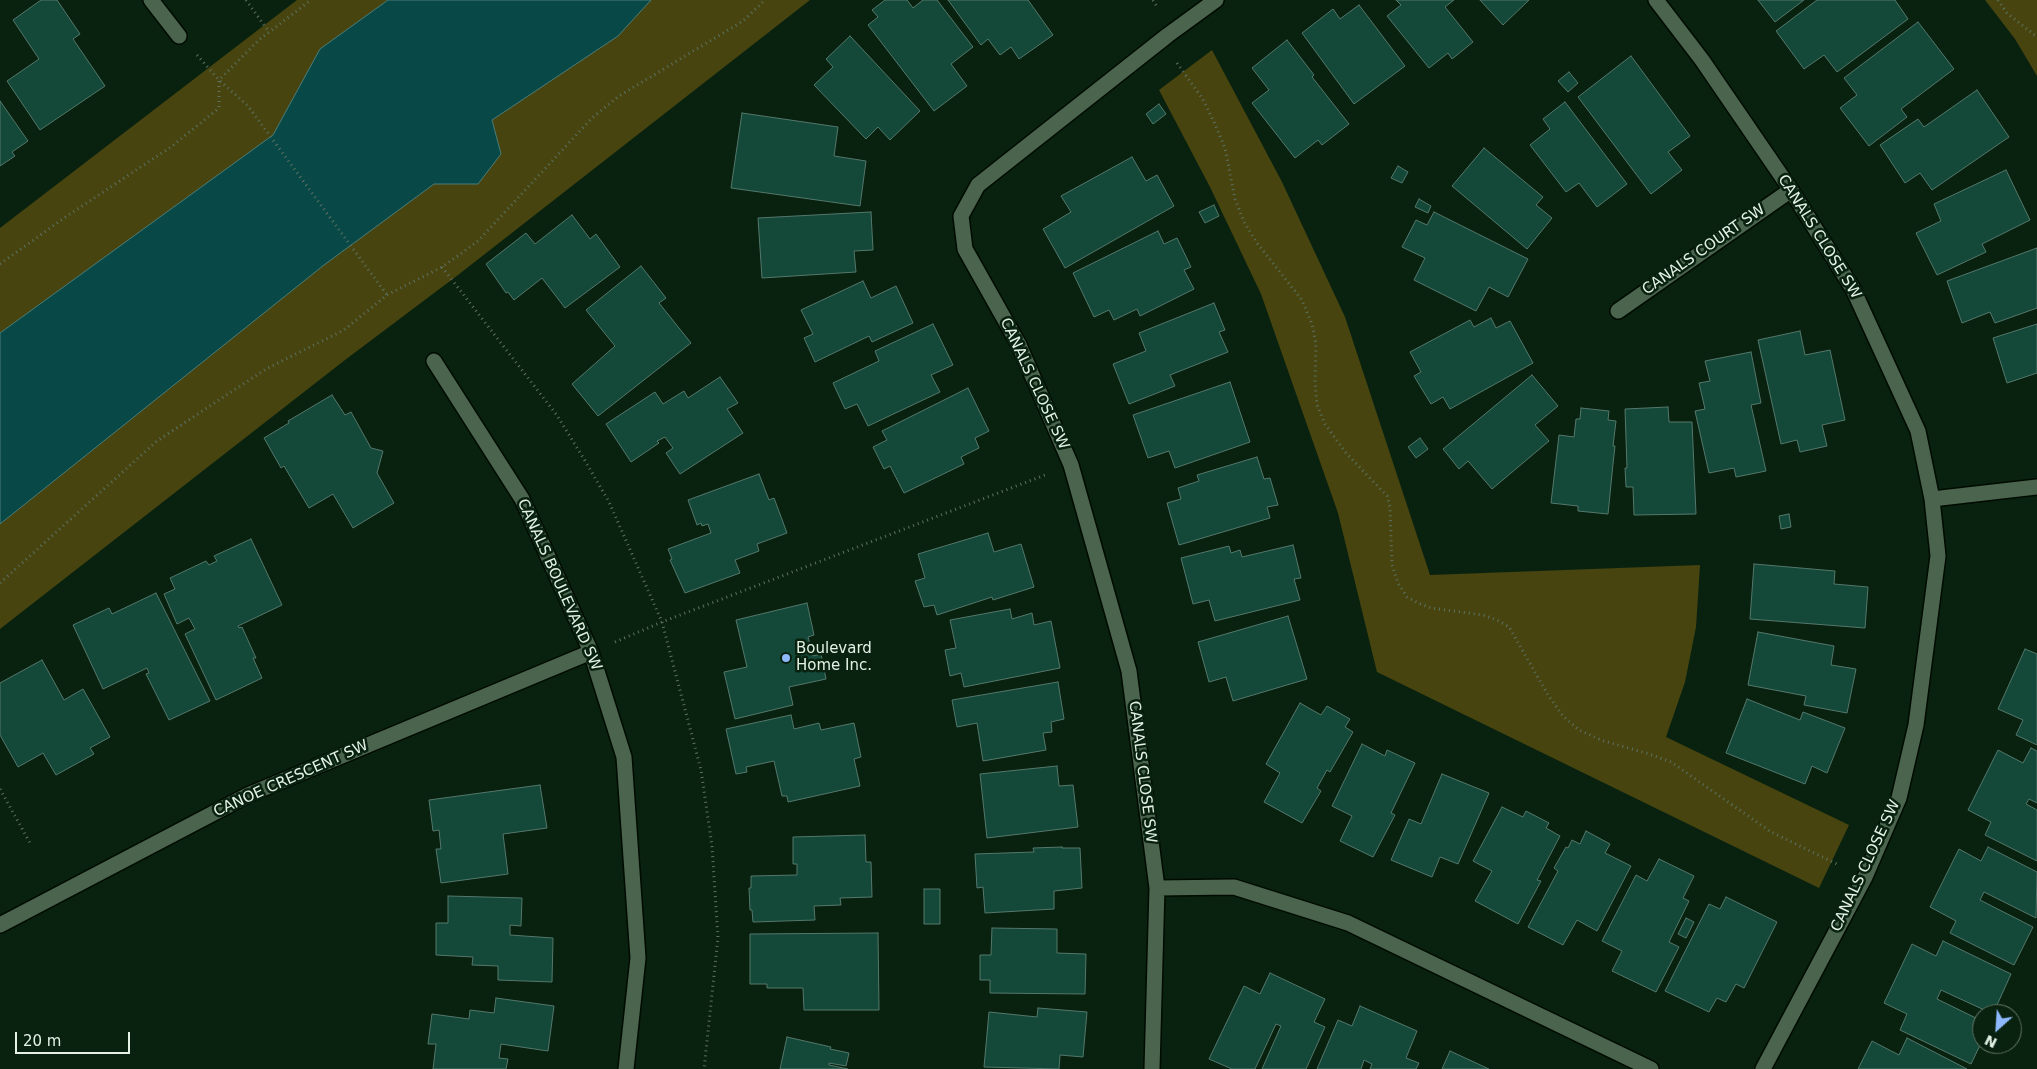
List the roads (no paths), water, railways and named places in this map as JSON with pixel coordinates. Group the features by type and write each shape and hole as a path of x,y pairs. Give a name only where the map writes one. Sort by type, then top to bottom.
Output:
{"street":[{"path":"150,0 179,36"},
{"name":"CANALS CLOSE SW","path":"1152,1069 1157,888 1129,671 1071,465 1018,345 965,249 961,216 978,185 1168,35 1216,0"},
{"name":"CANALS CLOSE SW","path":"1656,0 1702,60 1791,190 1853,288 1918,432 1932,499 1938,556 1916,726 1899,798 1864,877 1763,1069"},
{"name":"CANALS COURT SW","path":"1618,311 1791,190"},
{"name":"CANALS BOULEVARD SW","path":"434,361 522,499 591,652 624,758 638,958 626,1069"},
{"path":"1932,499 2037,487"},
{"name":"CANOE CRESCENT SW","path":"0,925 248,795 591,652"},
{"path":"1157,888 1234,887 1348,923 1651,1069"}],"water":[{"path":"388,0 651,0 618,36 492,120 501,154 478,184 434,184 324,265 0,524 0,333 273,135 320,49"}],"place":[{"name":"Boulevard Home Inc.","path":"786,658"}]}
